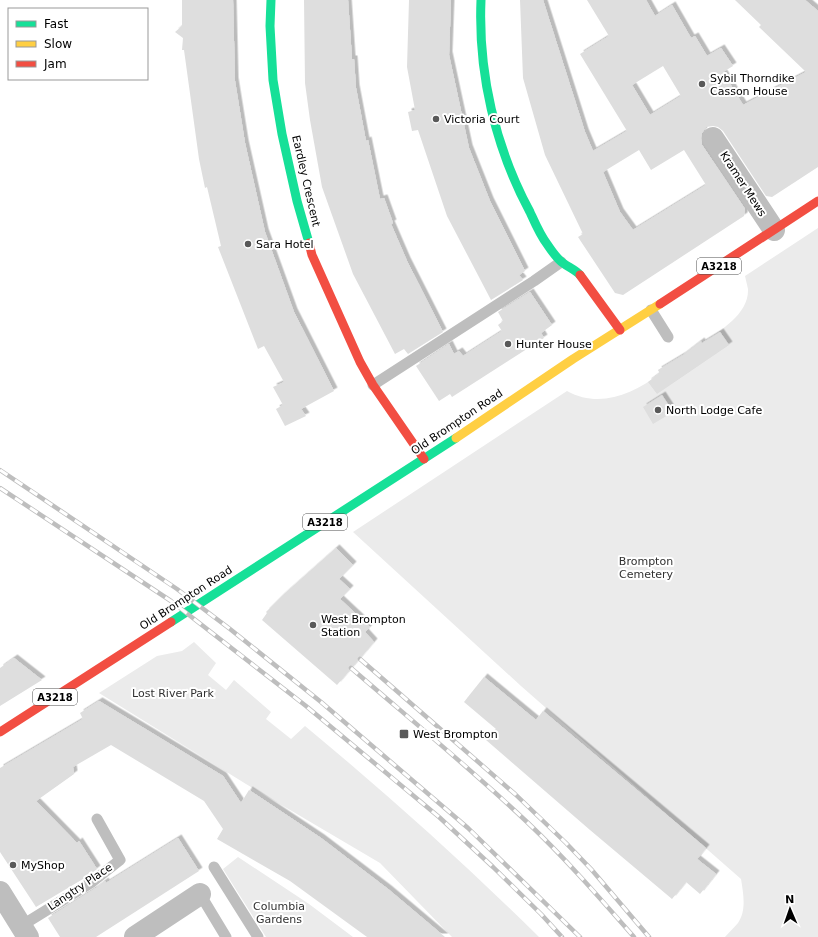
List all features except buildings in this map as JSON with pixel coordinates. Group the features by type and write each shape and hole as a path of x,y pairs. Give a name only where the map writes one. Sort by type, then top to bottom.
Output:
{"main road":[{"name":"Eardley Crescent","path":"271,0 270,26 273,80 282,134 297,201 312,255 360,362 373,385 424,459"},
{"path":"481,0 480,24 484,69 493,119 504,157 518,190 546,243 561,262 579,273 620,330"},
{"name":"Old Brompton Road","path":"0,732 424,459 572,359 620,330 818,201"}],"street":[{"name":"Kramer Mews","path":"713,138 774,230"},
{"path":"0,892 25,931"},
{"path":"135,937 200,894"}],"lane":[{"path":"373,385 561,262"},
{"path":"651,310 668,337"},
{"name":"Langtry Place","path":"25,931 120,860 97,819"},
{"path":"214,867 258,937"},
{"path":"200,894 226,937"}],"green space":[{"name":"Brompton Cemetery","path":"818,228 818,937 725,937 738,923 743,912 744,901 741,879 521,686 353,532 567,391 592,399 615,397 638,388 660,374 658,370 683,355 701,341 704,342 726,327 739,314 747,298 748,289 745,276"},
{"name":"Lost River Park","path":"194,642 216,663 208,675 226,690 234,680 271,712 266,719 291,739 305,726 424,829 539,937 452,937 380,863 246,784 99,693 157,656 182,651"},
{"name":"Columbia Gardens","path":"238,857 309,904 353,937 266,937 223,869"}],"railway":[{"path":"0,470 177,589 230,629 321,702 468,828 580,937"},
{"path":"0,488 171,601 306,706 439,817 493,867 562,937"},
{"path":"360,659 515,794 566,843 591,869 649,937"},
{"path":"351,668 462,763 527,822 595,893 634,937"}],"traffic: fast":[{"path":"271,0 270,26 273,80 282,134 297,201 309,243"},
{"path":"481,0 482,55 486,82 498,136 507,162 544,240 559,259 580,275"},
{"path":"171,622 456,438"}],"traffic: slow":[{"path":"456,438 573,359 660,304"}],"traffic: jam":[{"path":"660,304 818,201"},
{"path":"309,243 312,255 360,362 373,385 424,459"},
{"path":"580,275 620,330"},
{"path":"0,732 171,622"}],"place":[{"name":"Sybil Thorndike Casson House","path":"702,84"},
{"name":"Victoria Court","path":"436,119"},
{"name":"Sara Hotel","path":"248,244"},
{"name":"Hunter House","path":"508,344"},
{"name":"North Lodge Cafe","path":"658,410"},
{"name":"West Brompton Station","path":"313,625"},
{"name":"West Brompton","path":"404,734"},
{"name":"MyShop","path":"13,865"}]}
